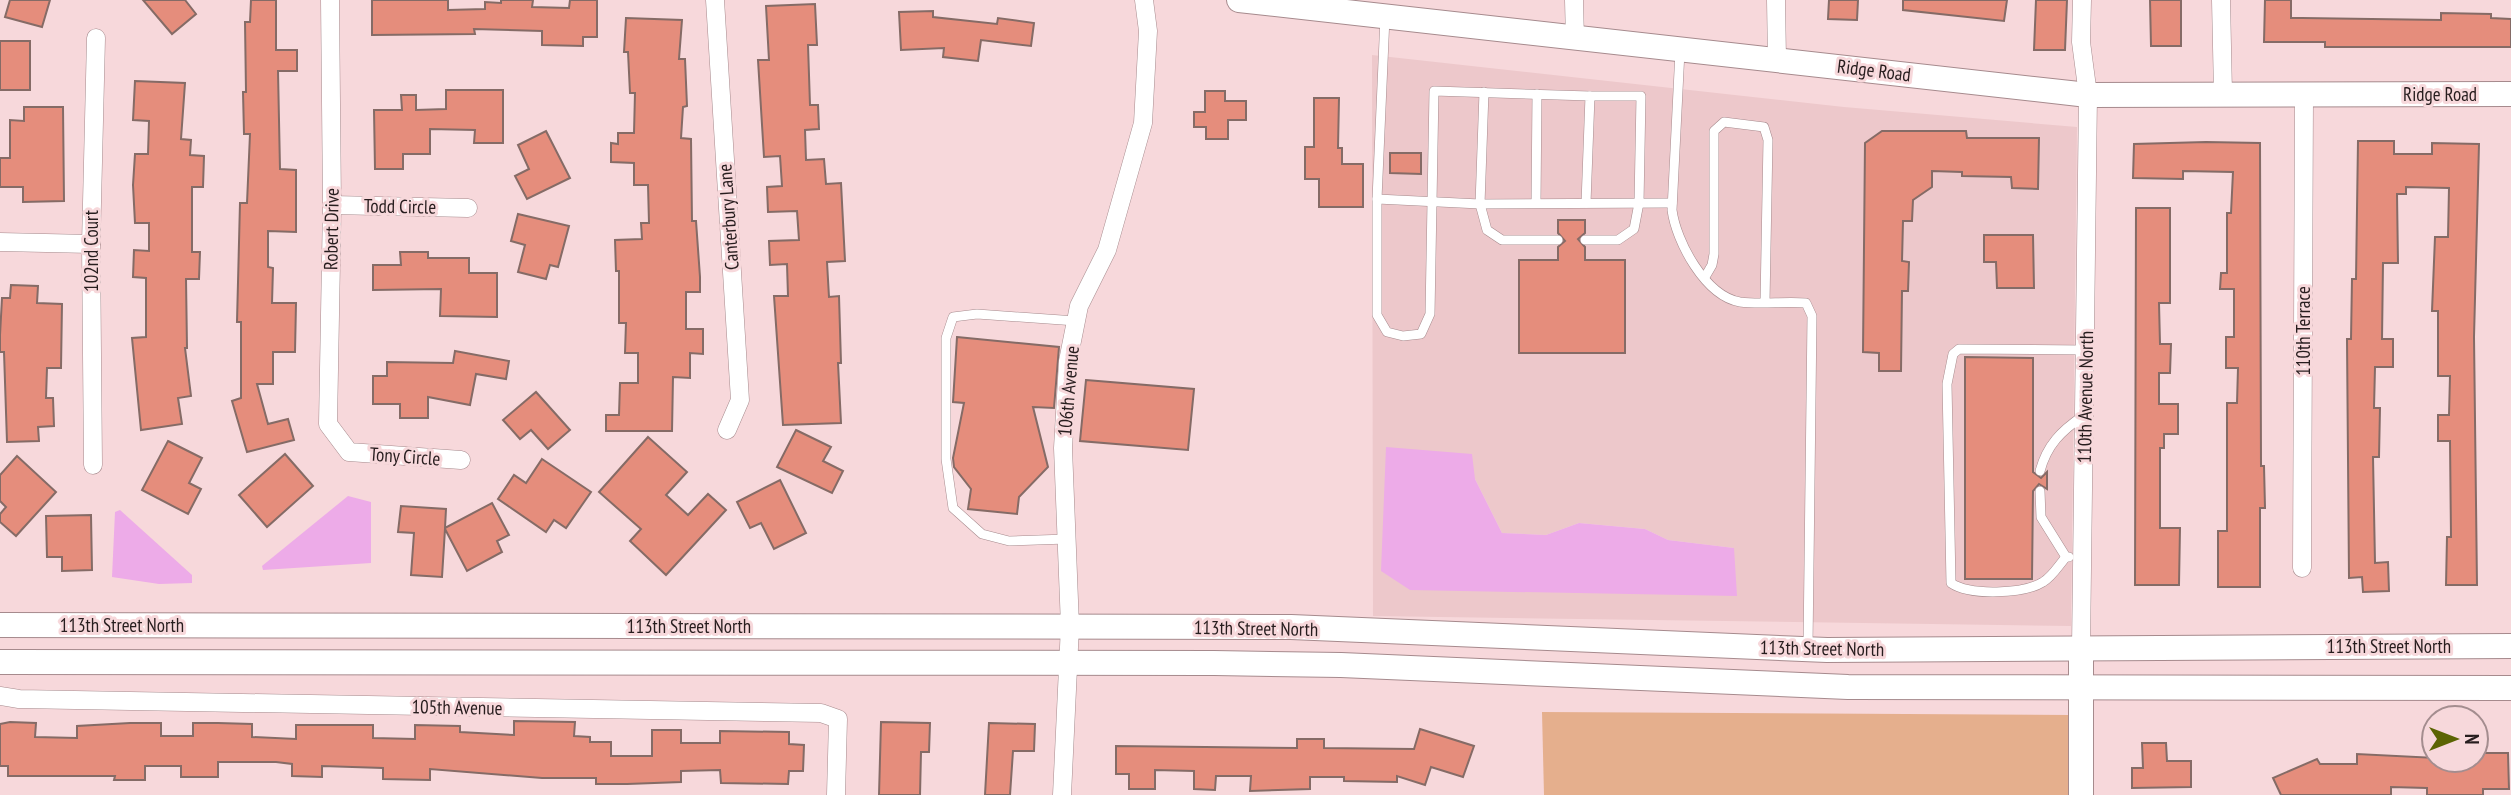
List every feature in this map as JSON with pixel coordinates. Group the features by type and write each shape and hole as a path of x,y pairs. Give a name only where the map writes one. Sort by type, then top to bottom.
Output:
{"main road":[{"name":"Ridge Road","path":"1240,0 1352,6 1385,16 1575,40 1777,59 2088,95 2511,94"},
{"name":"113th Street North","path":"0,625 1291,628 1808,650 2511,646"},
{"name":"110th Avenue North","path":"2081,647 2081,795"},
{"name":"113th Street North","path":"0,662 1341,665 1848,687 2511,688"}],"street":[{"name":"Robert Drive","path":"330,0 332,205 328,424 349,452"},
{"name":"Canterbury Lane","path":"715,0 740,400 727,430"},
{"name":"106th Avenue","path":"1062,795 1070,626 1064,435 1068,361 1079,306 1107,250 1143,123 1148,31 1144,0"},
{"path":"1574,0 1575,40"},
{"path":"1776,0 1777,59"},
{"name":"110th Avenue North","path":"2081,647 2074,556 2084,415 2085,350 2088,95 2081,42 2082,0"},
{"path":"2221,0 2223,93"},
{"name":"102nd Court","path":"93,465 90,244 96,38"},
{"name":"110th Terrace","path":"2302,568 2304,94"},
{"name":"Todd Circle","path":"332,205 468,208"},
{"path":"0,242 90,244"},
{"name":"Tony Circle","path":"349,452 461,460"},
{"name":"105th Avenue","path":"0,696 19,699 821,713 838,719 836,795"}],"lane":[{"path":"1385,16 1377,199 1377,315 1387,332 1403,336 1421,334 1430,314 1434,91 1641,96 1639,203 1634,229 1619,240 1585,240"},
{"path":"1680,50 1672,203 1674,225 1686,253 1713,286 1738,302 1806,303 1812,316 1808,650"},
{"path":"1484,92 1480,204 1487,230 1502,240 1558,240"},
{"path":"1536,203 1537,94"},
{"path":"1586,203 1590,96"},
{"path":"1705,277 1714,254 1714,131 1724,122 1763,127 1768,140 1765,302"},
{"path":"1377,199 1480,204 1672,203"},
{"path":"1067,539 1009,541 982,534 953,508 946,459 946,338 953,317 977,314 1076,321"},
{"path":"2040,491 2041,517 2074,556 2045,582 2027,589 1977,592 1961,590 1951,583 1948,565 1947,384 1953,354 1959,349 2085,350"},
{"path":"2040,471 2045,453 2062,430 2084,415"}],"shaded area":[{"path":"1372,55 1844,107 2077,127 2071,626 1373,616","holes":["1475,479 1502,533 1546,535 1579,523 1645,529 1668,540 1734,548 1411,590"]},
{"path":"1386,447 1472,454 1475,479 1502,533 1546,535 1579,523 1645,529 1668,540 1734,548 1737,596 1410,590 1381,571"},
{"path":"348,496 371,502 371,563 263,570 262,566"},
{"path":"120,510 192,575 192,583 159,584 112,577 115,512"},
{"path":"1542,712 2070,715 2070,795 1544,795"}],"building":[{"path":"10,0 50,0 42,27 5,17"},
{"path":"143,0 185,0 196,14 172,34"},
{"path":"251,0 276,0 276,50 297,50 297,71 278,71 280,169 296,170 296,232 268,231 268,267 273,268 272,303 296,303 295,352 273,352 273,384 257,384 268,424 288,419 294,440 247,452 232,401 241,398 241,322 237,322 240,203 247,203 250,134 244,134 245,22 250,22"},
{"path":"372,0 448,0 448,10 485,9 485,2 501,3 501,0 533,0 532,7 569,8 570,0 597,0 597,37 583,37 583,46 542,45 542,31 474,29 475,34 372,35"},
{"path":"1829,0 1858,0 1857,20 1828,19"},
{"path":"1903,0 2007,0 2004,21 1903,10"},
{"path":"2036,0 2067,0 2065,50 2034,50"},
{"path":"2150,0 2181,0 2181,46 2151,46"},
{"path":"2265,0 2291,0 2291,18 2441,20 2441,13 2491,14 2491,18 2511,19 2511,47 2325,47 2325,42 2264,42"},
{"path":"815,4 817,45 808,45 810,105 818,105 819,129 805,130 806,160 824,159 826,184 841,183 845,261 827,262 829,297 839,296 841,423 783,425 774,296 788,296 787,264 770,265 769,241 799,240 797,211 768,212 767,187 782,186 780,156 764,157 758,60 769,60 766,6"},
{"path":"933,11 933,17 997,24 998,18 1034,23 1031,46 981,40 978,61 943,57 944,48 901,50 899,12"},
{"path":"626,18 682,20 679,59 685,59 687,106 683,107 681,138 691,139 692,221 696,221 700,277 700,292 686,292 686,329 703,329 703,354 690,353 690,378 673,377 672,431 606,431 606,415 619,415 620,383 638,383 638,353 625,353 626,323 619,323 619,271 616,271 615,240 642,239 641,223 649,223 648,185 634,185 634,163 611,162 611,143 618,144 618,133 634,133 635,93 630,93 628,52 624,52"},
{"path":"0,41 30,41 30,90 0,90"},
{"path":"135,81 185,83 181,139 191,140 190,155 204,156 203,187 192,187 192,252 200,252 199,279 186,279 185,348 191,396 178,398 182,424 141,430 132,338 146,337 146,278 133,277 134,250 149,251 149,223 135,223 133,185 135,154 148,154 149,121 133,120"},
{"path":"446,90 503,90 503,143 474,143 475,130 430,129 430,154 403,154 403,169 375,169 374,110 402,110 401,95 416,95 416,110 446,109"},
{"path":"1205,91 1225,91 1225,101 1246,101 1246,120 1228,120 1228,139 1206,139 1206,127 1194,127 1194,112 1205,112"},
{"path":"1314,98 1339,98 1338,148 1342,148 1342,164 1363,164 1363,207 1319,207 1319,179 1305,179 1305,147 1314,147"},
{"path":"24,107 63,107 64,201 23,202 23,187 0,187 0,158 10,158 10,120 24,121"},
{"path":"546,131 570,178 527,199 515,176 529,169 518,145"},
{"path":"1882,131 1966,131 1967,138 2039,138 2038,189 2012,188 2011,177 1962,176 1962,172 1932,171 1932,187 1913,200 1912,221 1903,221 1902,261 1909,262 1908,291 1902,291 1901,371 1879,371 1879,353 1863,352 1865,143"},
{"path":"2358,141 2394,141 2394,154 2432,154 2432,143 2479,144 2474,337 2477,585 2446,585 2447,537 2451,537 2450,441 2438,441 2438,415 2449,415 2450,376 2438,376 2438,311 2432,311 2435,237 2448,237 2449,188 2406,187 2406,194 2397,194 2398,263 2383,263 2382,339 2393,339 2393,367 2375,367 2374,408 2380,408 2379,457 2373,457 2375,563 2388,562 2389,591 2363,592 2362,577 2349,578 2347,339 2351,339 2352,279 2356,279"},
{"path":"2260,143 2261,466 2264,466 2265,508 2260,508 2260,587 2218,587 2218,531 2227,531 2227,403 2237,403 2238,368 2226,368 2226,337 2234,337 2234,289 2220,289 2221,273 2227,273 2227,213 2231,213 2233,172 2183,171 2183,179 2133,178 2134,144"},
{"path":"1390,153 1421,153 1421,174 1390,173"},
{"path":"2136,208 2170,208 2170,303 2159,303 2160,344 2171,344 2170,373 2159,373 2159,404 2178,404 2178,434 2164,434 2164,448 2160,448 2160,528 2180,528 2179,585 2135,585"},
{"path":"518,214 569,226 558,267 550,265 546,279 518,272 525,245 511,241"},
{"path":"1558,220 1585,220 1585,233 1578,239 1585,247 1585,260 1625,260 1625,353 1519,353 1519,260 1558,260 1558,247 1565,241 1558,233"},
{"path":"1984,235 2033,235 2034,288 1997,288 1996,262 1984,262"},
{"path":"400,252 428,252 428,258 469,258 469,273 497,273 497,317 440,316 441,289 373,290 373,265 401,265"},
{"path":"11,285 38,286 37,303 62,304 61,368 47,368 46,398 53,398 54,426 38,427 39,441 7,442 4,352 0,352 0,335 2,298 10,298"},
{"path":"957,337 1059,347 1054,408 1033,407 1048,467 1019,497 1017,514 968,509 971,489 954,467 953,458 964,403 953,402"},
{"path":"455,351 509,361 506,379 476,374 470,405 428,397 428,418 400,418 400,404 373,404 373,376 387,376 387,362 453,363"},
{"path":"1965,357 2033,358 2033,472 2041,478 2047,472 2047,489 2039,484 2033,491 2032,579 1965,579"},
{"path":"1086,380 1194,389 1188,450 1080,441"},
{"path":"536,392 570,430 548,449 531,430 520,439 503,420"},
{"path":"796,430 831,447 823,461 843,471 832,493 777,467"},
{"path":"648,437 687,472 666,495 688,515 708,494 726,510 666,575 630,541 641,529 599,492"},
{"path":"168,441 202,458 189,483 201,489 188,514 142,490"},
{"path":"285,454 313,486 267,527 239,495"},
{"path":"17,456 56,492 16,536 0,522 0,514 6,507 0,501 0,475"},
{"path":"542,459 591,492 566,528 554,520 546,532 498,499 514,475 526,483"},
{"path":"780,480 806,533 774,549 761,523 750,528 737,502"},
{"path":"492,503 509,535 497,541 502,552 467,571 445,529 442,577 411,575 414,533 398,532 401,506 446,509 445,528"},
{"path":"91,515 92,570 62,571 62,557 47,557 46,516"},
{"path":"514,721 575,722 574,736 590,737 590,742 611,742 611,756 652,756 652,730 681,730 681,743 720,743 720,731 789,732 789,744 804,745 803,771 789,771 788,784 721,783 720,770 681,771 681,782 596,784 596,778 542,778 430,769 430,780 383,779 383,768 322,766 322,777 292,776 292,764 276,762 218,762 218,777 181,777 181,766 145,766 145,780 114,780 115,776 8,776 8,766 0,766 0,724 10,722 36,723 35,737 77,738 77,726 130,723 161,723 161,736 193,736 193,723 218,723 252,724 252,737 296,739 296,725 373,725 373,738 415,739 415,725 460,726 460,732 514,735"},
{"path":"881,722 930,723 929,752 921,752 920,795 879,795"},
{"path":"989,723 1035,724 1034,751 1013,751 1010,795 985,795"},
{"path":"1420,729 1474,746 1463,777 1431,767 1425,785 1397,776 1397,782 1310,777 1310,789 1250,791 1251,776 1216,776 1215,790 1194,789 1194,771 1155,770 1155,789 1129,789 1129,774 1116,774 1116,746 1297,748 1297,739 1324,739 1324,748 1414,749"},
{"path":"2142,743 2166,743 2167,761 2191,761 2191,787 2132,788 2132,768 2143,768"},
{"path":"2490,753 2508,753 2509,789 2483,789 2483,795 2427,795 2427,788 2391,787 2391,795 2281,795 2273,778 2317,759 2320,764 2357,764 2357,754 2420,757 2420,774 2490,774"}]}
